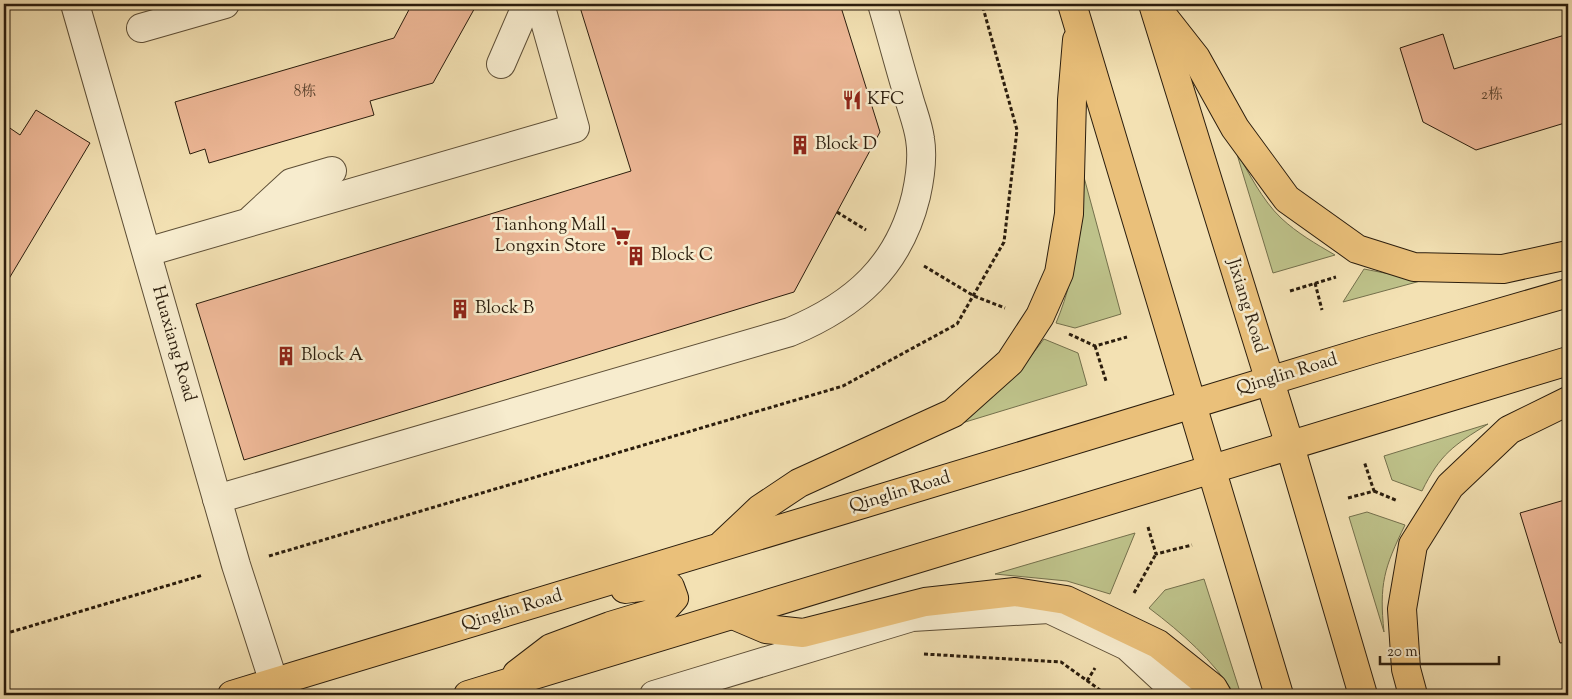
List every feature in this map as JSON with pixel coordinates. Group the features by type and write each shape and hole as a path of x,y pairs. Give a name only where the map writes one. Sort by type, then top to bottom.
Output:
{"main road":[{"path":"1153,4 1196,58 1235,128 1287,199 1357,250 1414,267 1503,269 1568,255"},
{"name":"Jixiang Road","path":"1153,4 1290,446 1363,695"},
{"path":"718,548 760,509 799,483 953,412 1010,362 1037,321 1059,273 1069,214 1075,14"},
{"path":"1075,14 1279,695"},
{"name":"Qinglin Road","path":"232,695 1192,404 1568,293"},
{"path":"468,695 1568,361"},
{"path":"1413,695 1406,669 1402,609 1413,545 1450,486 1509,430 1568,402"},
{"path":"502,685 551,648 610,626 662,610 674,598 670,587 655,585 631,590 590,587"},
{"path":"733,615 766,629 803,634 926,602 1015,592 1066,600 1158,644 1213,688 1217,695"}],"street":[{"name":"Huaxiang Road","path":"75,4 217,499 274,683"},
{"path":"141,28 225,4"},
{"path":"501,64 528,4"},
{"path":"147,252 575,128 540,4"},
{"path":"217,499 790,332 822,319 851,300 876,276 896,248 911,214 920,177 921,140 882,4"},
{"path":"247,223 291,183 332,171"},
{"path":"654,695 912,617 1049,609 1127,646 1180,695"}],"path":[{"path":"836,212 974,296 1095,346 1128,336"},
{"path":"1290,291 1338,276"},
{"path":"1315,284 1322,310"},
{"path":"1095,346 1106,381"},
{"path":"1364,461 1374,491"},
{"path":"1348,498 1374,491 1404,504"},
{"path":"1130,601 1156,554 1148,527"},
{"path":"1156,554 1192,545"},
{"path":"916,653 1062,662 1107,695"}],"green space":[{"path":"1236,151 1256,186 1274,211 1300,233 1335,255 1273,273"},
{"path":"1078,155 1121,314 1075,328 1056,323 1070,281 1074,260 1078,220"},
{"path":"1364,269 1400,276 1450,273 1343,302"},
{"path":"1044,339 1078,353 1087,385 939,430 994,395 1021,369"},
{"path":"1488,424 1466,438 1442,459 1422,491 1392,480 1384,456"},
{"path":"1367,512 1405,525 1392,553 1385,577 1382,601 1384,632 1349,517"},
{"path":"1135,533 1110,594 1067,581 995,574"},
{"path":"1204,579 1241,695 1235,695 1207,659 1173,627 1149,608 1165,590"}],"building":[{"path":"412,4 477,4 433,83 370,101 374,115 209,163 205,149 190,154 175,102 394,38"},
{"name":"Tianhong Mall Longxin Store","path":"579,4 840,4 880,132 794,292 244,460 196,304 631,171"},
{"path":"1443,34 1454,69 1568,34 1568,122 1476,150 1423,122 1400,48"},
{"path":"36,110 90,143 4,287 4,124 20,135"},
{"path":"1568,499 1568,642 1560,643 1520,513"}],"place":[{"name":"KFC","path":"852,100"},
{"name":"Block D","path":"800,145"},
{"name":"Tianhong Mall Longxin Store","path":"621,236"},
{"name":"Block C","path":"636,256"},
{"name":"Block B","path":"460,309"},
{"name":"Block A","path":"286,356"}]}
